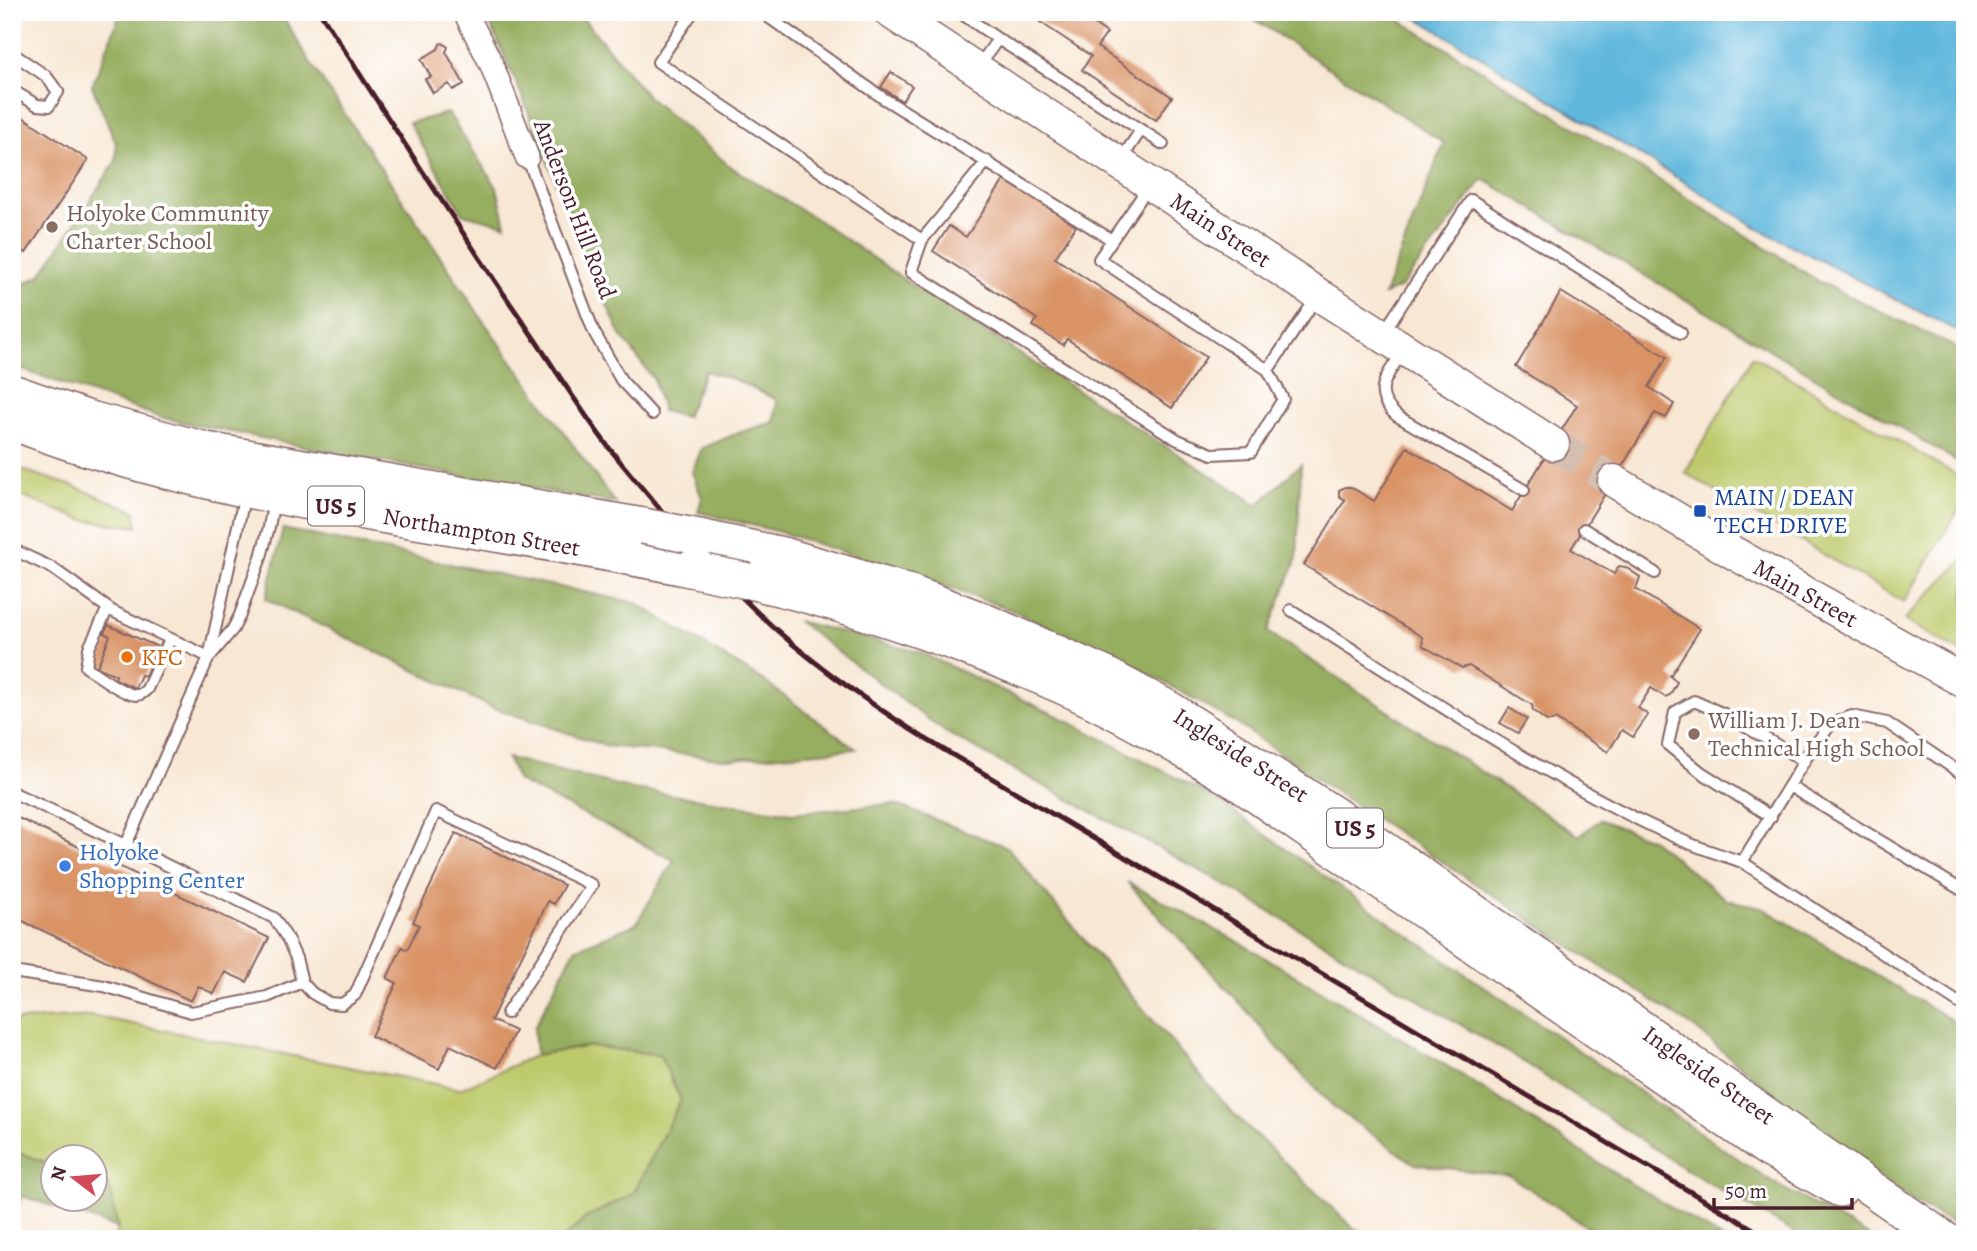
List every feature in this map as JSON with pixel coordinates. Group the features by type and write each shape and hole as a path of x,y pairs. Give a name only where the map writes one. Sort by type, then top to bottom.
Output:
{"main road":[{"name":"Main Street","path":"890,12 1319,295 1553,444"},
{"name":"Northampton Street","path":"12,392 76,415 206,450 263,477 678,567"},
{"name":"Northampton Street","path":"12,422 130,461 643,526"},
{"name":"Main Street","path":"1614,481 1732,552 1965,682"},
{"name":"Ingleside Street","path":"643,526 783,555 911,593 1030,640 1104,674 1169,709 1335,815 1944,1239"},
{"name":"Ingleside Street","path":"678,567 813,597 942,638 1097,702 1164,738 1239,783 1770,1150 1928,1239"}],"street":[{"name":"Anderson Hill Road","path":"466,12 491,63 527,157"}],"lane":[{"path":"693,12 657,62 922,240"},
{"path":"761,12 883,98 1112,240"},
{"path":"959,12 1163,144"},
{"path":"977,69 998,39"},
{"path":"12,52 46,76 58,92 49,106 37,105 12,90"},
{"path":"1119,163 1140,130"},
{"name":"Anderson Hill Road","path":"527,157 594,332 621,380 652,414"},
{"path":"987,161 922,240 911,272 1178,440 1212,454 1251,452 1283,399 1268,370 1099,258 1150,184"},
{"path":"1524,490 1397,416 1386,407 1382,399 1392,342 1471,200 1681,333"},
{"path":"1268,370 1319,295"},
{"path":"126,845 209,657 263,477"},
{"path":"209,657 233,629 261,557 269,527 263,477"},
{"path":"1584,529 1655,573"},
{"path":"12,549 52,568 108,608 209,657"},
{"path":"108,608 89,648 86,667 107,682 135,695 141,694 147,689 170,639"},
{"path":"1291,611 1556,776 1679,839 1742,862 1965,1007"},
{"path":"1771,817 1701,772 1668,745 1675,712 1694,701 1724,714 1804,761"},
{"path":"1742,862 1804,761 1831,724 1852,716 1886,723 1965,776"},
{"path":"1789,786 1965,892"},
{"path":"12,792 274,918 291,948 302,982 312,993 329,1003 342,1004 355,995 436,811 592,886 507,1013"},
{"path":"12,972 104,986 191,1012 267,997 302,982"}],"green space":[{"path":"121,12 280,12 310,62 484,322 615,503 356,457 163,418 12,366 12,290 41,275 116,161 116,143 92,86"},
{"path":"485,12 578,12 649,98 731,167 1258,505 1301,464 1297,558 1268,632 1579,836 1600,820 1651,839 1727,900 1761,907 1965,1028 1965,1229 1912,1201 1825,1137 1696,1029 1236,723 1121,658 1009,609 784,533 698,512 702,498 692,472 702,448 774,422 777,400 733,379 705,371 686,417 662,411 654,380 621,335 587,262 522,96"},
{"path":"1243,12 1386,12 1820,282 1965,352 1965,466 1483,179 1401,287 1384,295 1444,143"},
{"path":"448,113 497,188 506,225 463,214 409,123"},
{"path":"1753,356 1965,480 1965,499 1904,602 1685,473"},
{"path":"12,467 73,486 135,511 138,527 83,520 12,495"},
{"path":"283,529 636,603 761,679 856,749 730,759 607,746 491,707 266,599"},
{"path":"1965,558 1965,654 1904,620"},
{"path":"797,621 919,652 1058,716 1208,794 1402,931 1774,1183 1874,1239 1805,1239 1685,1169 1525,1063 1210,876 945,732"},
{"path":"507,758 633,789 791,813 894,804 1007,847 1230,1110 1353,1228 1379,1239 783,1239 759,1230 713,1231 705,1239 563,1239 587,1217 633,1194 681,1100 660,1055 590,1046 536,1055 534,1028 575,949 636,924 674,860 518,781"},
{"path":"1127,882 1242,944 1457,1072 1723,1239 1602,1239 1510,1176 1415,1164 1335,1108"},
{"path":"92,1016 460,1089 536,1055 590,1046 660,1055 681,1100 633,1194 587,1217 563,1239 160,1239 115,1235 118,1228 108,1186 108,1142 38,1142 38,1160 12,1150 12,1021"},
{"path":"12,1150 38,1160 38,1201 22,1196 12,1227"},
{"path":"108,1186 118,1228 70,1212 108,1212"}],"water":[{"path":"1408,12 1965,12 1965,335 1765,232"}],"building":[{"path":"1025,12 1077,12 1107,33 1097,47 1172,97 1156,120 1082,70 1091,56"},
{"path":"443,43 448,47 446,52 464,84 453,90 449,84 433,93 425,79 431,77 421,59"},
{"path":"891,72 912,86 902,101 881,87"},
{"path":"12,110 88,160 26,253 12,243"},
{"path":"1005,179 1076,226 1055,258 1206,357 1172,408 1067,339 1063,345 1033,326 1037,319 933,251 949,226 966,237"},
{"path":"1561,292 1667,357 1649,387 1674,404 1666,418 1655,413 1571,549 1614,574 1619,566 1625,567 1640,577 1636,589 1700,629 1670,676 1677,682 1670,695 1665,697 1651,688 1638,708 1648,715 1633,737 1622,730 1608,752 1555,719 1547,721 1533,711 1532,705 1469,666 1462,668 1423,646 1422,637 1304,565 1345,500 1339,496 1339,490 1351,487 1374,501 1407,447 1512,511 1577,405 1516,367"},
{"name":"KFC","path":"108,625 158,647 145,676 141,675 135,688 115,679 116,675 97,667 110,636 104,633"},
{"path":"1509,708 1527,719 1518,733 1500,723"},
{"name":"Holyoke Shopping Center","path":"12,815 269,938 247,982 225,972 214,994 198,986 191,1001 12,916"},
{"path":"456,833 564,885 554,904 548,901 491,1020 515,1031 497,1068 450,1045 439,1069 371,1036 397,983 387,978 402,947 407,950 419,925 413,922"}],"tunnel":[{"path":"1553,444 1614,481"}],"railway":[{"path":"320,12 471,246 610,449 698,552 794,645 858,694 924,738 1770,1239"}],"place":[{"name":"Holyoke Community Charter School","path":"52,227"},
{"name":"MAIN / DEAN TECH DRIVE","path":"1700,511"},
{"name":"KFC","path":"127,657"},
{"name":"William J. Dean Technical High School","path":"1694,734"},
{"name":"Holyoke Shopping Center","path":"65,866"}]}
